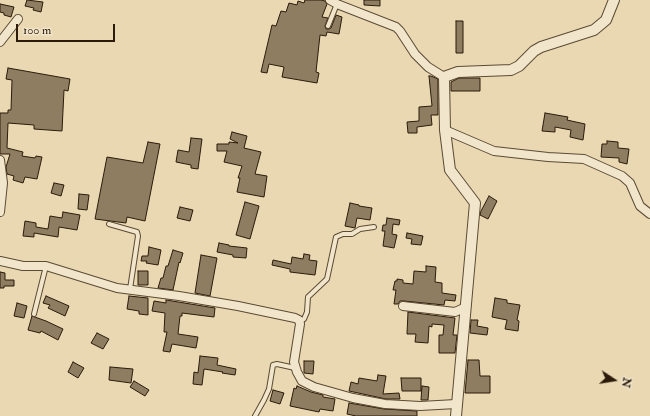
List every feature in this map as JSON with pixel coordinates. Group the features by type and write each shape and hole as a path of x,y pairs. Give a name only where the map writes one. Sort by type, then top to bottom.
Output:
{"street":[{"path":"444,77 458,72 511,70 519,66 534,51 541,47 594,30 606,20 614,0"},
{"path":"333,2 396,27 415,54 428,67 444,77"},
{"path":"0,42 18,19"},
{"path":"444,77 446,130 450,170 475,203 456,416"},
{"path":"446,130 494,150 548,157 584,159 622,176 630,183 640,206 650,214"},
{"path":"0,160 3,183 0,212"},
{"path":"0,261 23,266 46,266 117,288 179,296 295,318 300,322 294,362 302,381 314,387 353,398 385,404 420,406 456,404"},
{"path":"403,306 455,312 466,307"}],"lane":[{"path":"328,26 333,2"},
{"path":"109,224 137,232 138,236 130,290"},
{"path":"300,322 304,319 307,312 308,297 327,279 336,236 352,234 360,230 374,227"},
{"path":"34,314 46,266"},
{"path":"255,416 268,389 273,365 277,364 296,368"}],"building":[{"path":"27,0 43,2 41,12 33,10 34,8 25,6"},
{"path":"305,0 325,1 327,4 322,17 328,18 325,26 326,29 331,28 336,15 342,17 339,34 327,32 326,36 320,35 316,72 319,73 317,83 282,77 284,67 269,64 267,73 261,72 272,25 276,26 281,11 286,12 289,3 297,5 298,1 304,3"},
{"path":"364,0 380,0 380,6 364,5"},
{"path":"0,4 14,7 11,17 0,12"},
{"path":"456,21 463,21 463,53 456,53"},
{"path":"8,68 70,79 68,91 64,90 62,131 34,129 34,125 8,123 7,148 23,152 22,156 35,158 36,156 42,157 37,179 25,177 23,183 13,180 14,176 7,174 6,167 10,154 0,154 0,113 8,113 8,110 11,110 12,80 6,79"},
{"path":"429,76 438,79 438,115 431,115 432,125 417,127 417,133 408,133 407,122 419,121 419,107 432,106"},
{"path":"459,78 480,78 480,91 451,91 451,82"},
{"path":"545,113 568,117 567,120 585,124 583,140 570,137 571,130 555,127 555,132 542,131"},
{"path":"232,132 247,136 244,148 261,152 255,174 267,176 264,197 237,192 240,178 238,178 242,166 224,162 227,151 217,151 217,144 229,144 229,142 238,143 230,139"},
{"path":"191,138 202,139 198,169 191,168 191,165 176,162 178,150 189,152"},
{"path":"607,141 618,142 618,148 629,149 627,164 619,162 619,158 601,157 602,144 607,144"},
{"path":"148,142 160,144 145,221 127,217 126,223 95,219 107,157 143,163"},
{"path":"54,183 64,185 61,196 51,193"},
{"path":"79,194 89,195 87,210 78,209"},
{"path":"489,196 497,201 488,219 480,215"},
{"path":"245,202 259,206 250,239 236,235"},
{"path":"350,203 372,208 370,220 357,218 355,228 345,226"},
{"path":"180,207 193,210 190,221 177,218"},
{"path":"63,212 80,215 77,230 59,227 58,237 34,233 34,237 23,236 25,221 36,223 36,227 48,229 50,216 62,218"},
{"path":"387,218 400,220 399,225 393,224 392,234 397,235 394,248 383,246 385,231 382,231 383,225 386,225"},
{"path":"407,233 423,236 421,245 411,244 412,239 406,238"},
{"path":"219,243 247,248 246,258 233,257 233,255 217,252"},
{"path":"149,247 161,250 158,265 146,263 147,261 141,261 142,256 148,256"},
{"path":"173,250 183,253 180,263 179,262 173,290 158,288 161,278 163,278 166,266 168,266"},
{"path":"304,254 310,255 309,260 317,261 315,275 290,272 290,269 272,265 273,260 291,264 292,257 303,259"},
{"path":"201,255 217,258 210,296 195,293"},
{"path":"426,266 436,267 435,282 442,283 442,293 456,295 455,301 445,300 444,305 404,301 394,304 396,290 393,290 395,281 397,281 397,279 403,280 403,283 413,284 414,271 426,272"},
{"path":"138,271 148,271 148,285 138,285"},
{"path":"0,272 5,273 5,280 14,280 14,286 4,286 4,288 0,288"},
{"path":"46,296 69,306 65,316 48,308 50,305 43,303"},
{"path":"129,296 148,298 148,315 139,314 139,311 127,309"},
{"path":"495,298 507,300 507,303 520,305 517,320 519,321 518,331 505,329 507,320 492,317"},
{"path":"166,300 215,308 214,317 182,313 182,316 180,316 178,334 198,337 196,348 172,344 170,352 163,351 167,332 164,332 165,313 152,311 154,301 166,303"},
{"path":"17,303 27,306 24,318 14,316"},
{"path":"408,312 455,318 453,335 457,335 455,353 439,353 439,335 443,335 444,325 432,324 432,327 429,326 428,343 415,342 416,334 407,334"},
{"path":"32,316 63,329 58,340 41,331 40,333 28,330"},
{"path":"471,320 478,320 477,326 488,328 487,335 470,333"},
{"path":"97,333 109,339 103,349 91,343"},
{"path":"200,356 218,358 217,365 236,369 235,375 204,369 202,385 193,384 194,372 198,373"},
{"path":"468,360 479,360 480,376 490,376 490,393 465,393"},
{"path":"304,361 314,361 313,374 304,373"},
{"path":"73,362 84,368 78,378 68,372"},
{"path":"110,367 133,369 131,383 109,380"},
{"path":"378,375 386,376 383,394 399,393 400,399 386,399 349,391 351,382 358,384 359,378 377,381"},
{"path":"401,378 421,378 421,391 402,391"},
{"path":"134,381 149,390 145,396 130,387"},
{"path":"297,386 323,395 323,397 335,399 333,411 320,409 319,412 290,406 294,388 296,389"},
{"path":"422,386 429,387 428,400 421,400"},
{"path":"273,390 284,393 280,404 270,401"},
{"path":"349,403 384,409 417,411 417,416 356,416 347,414"}]}
